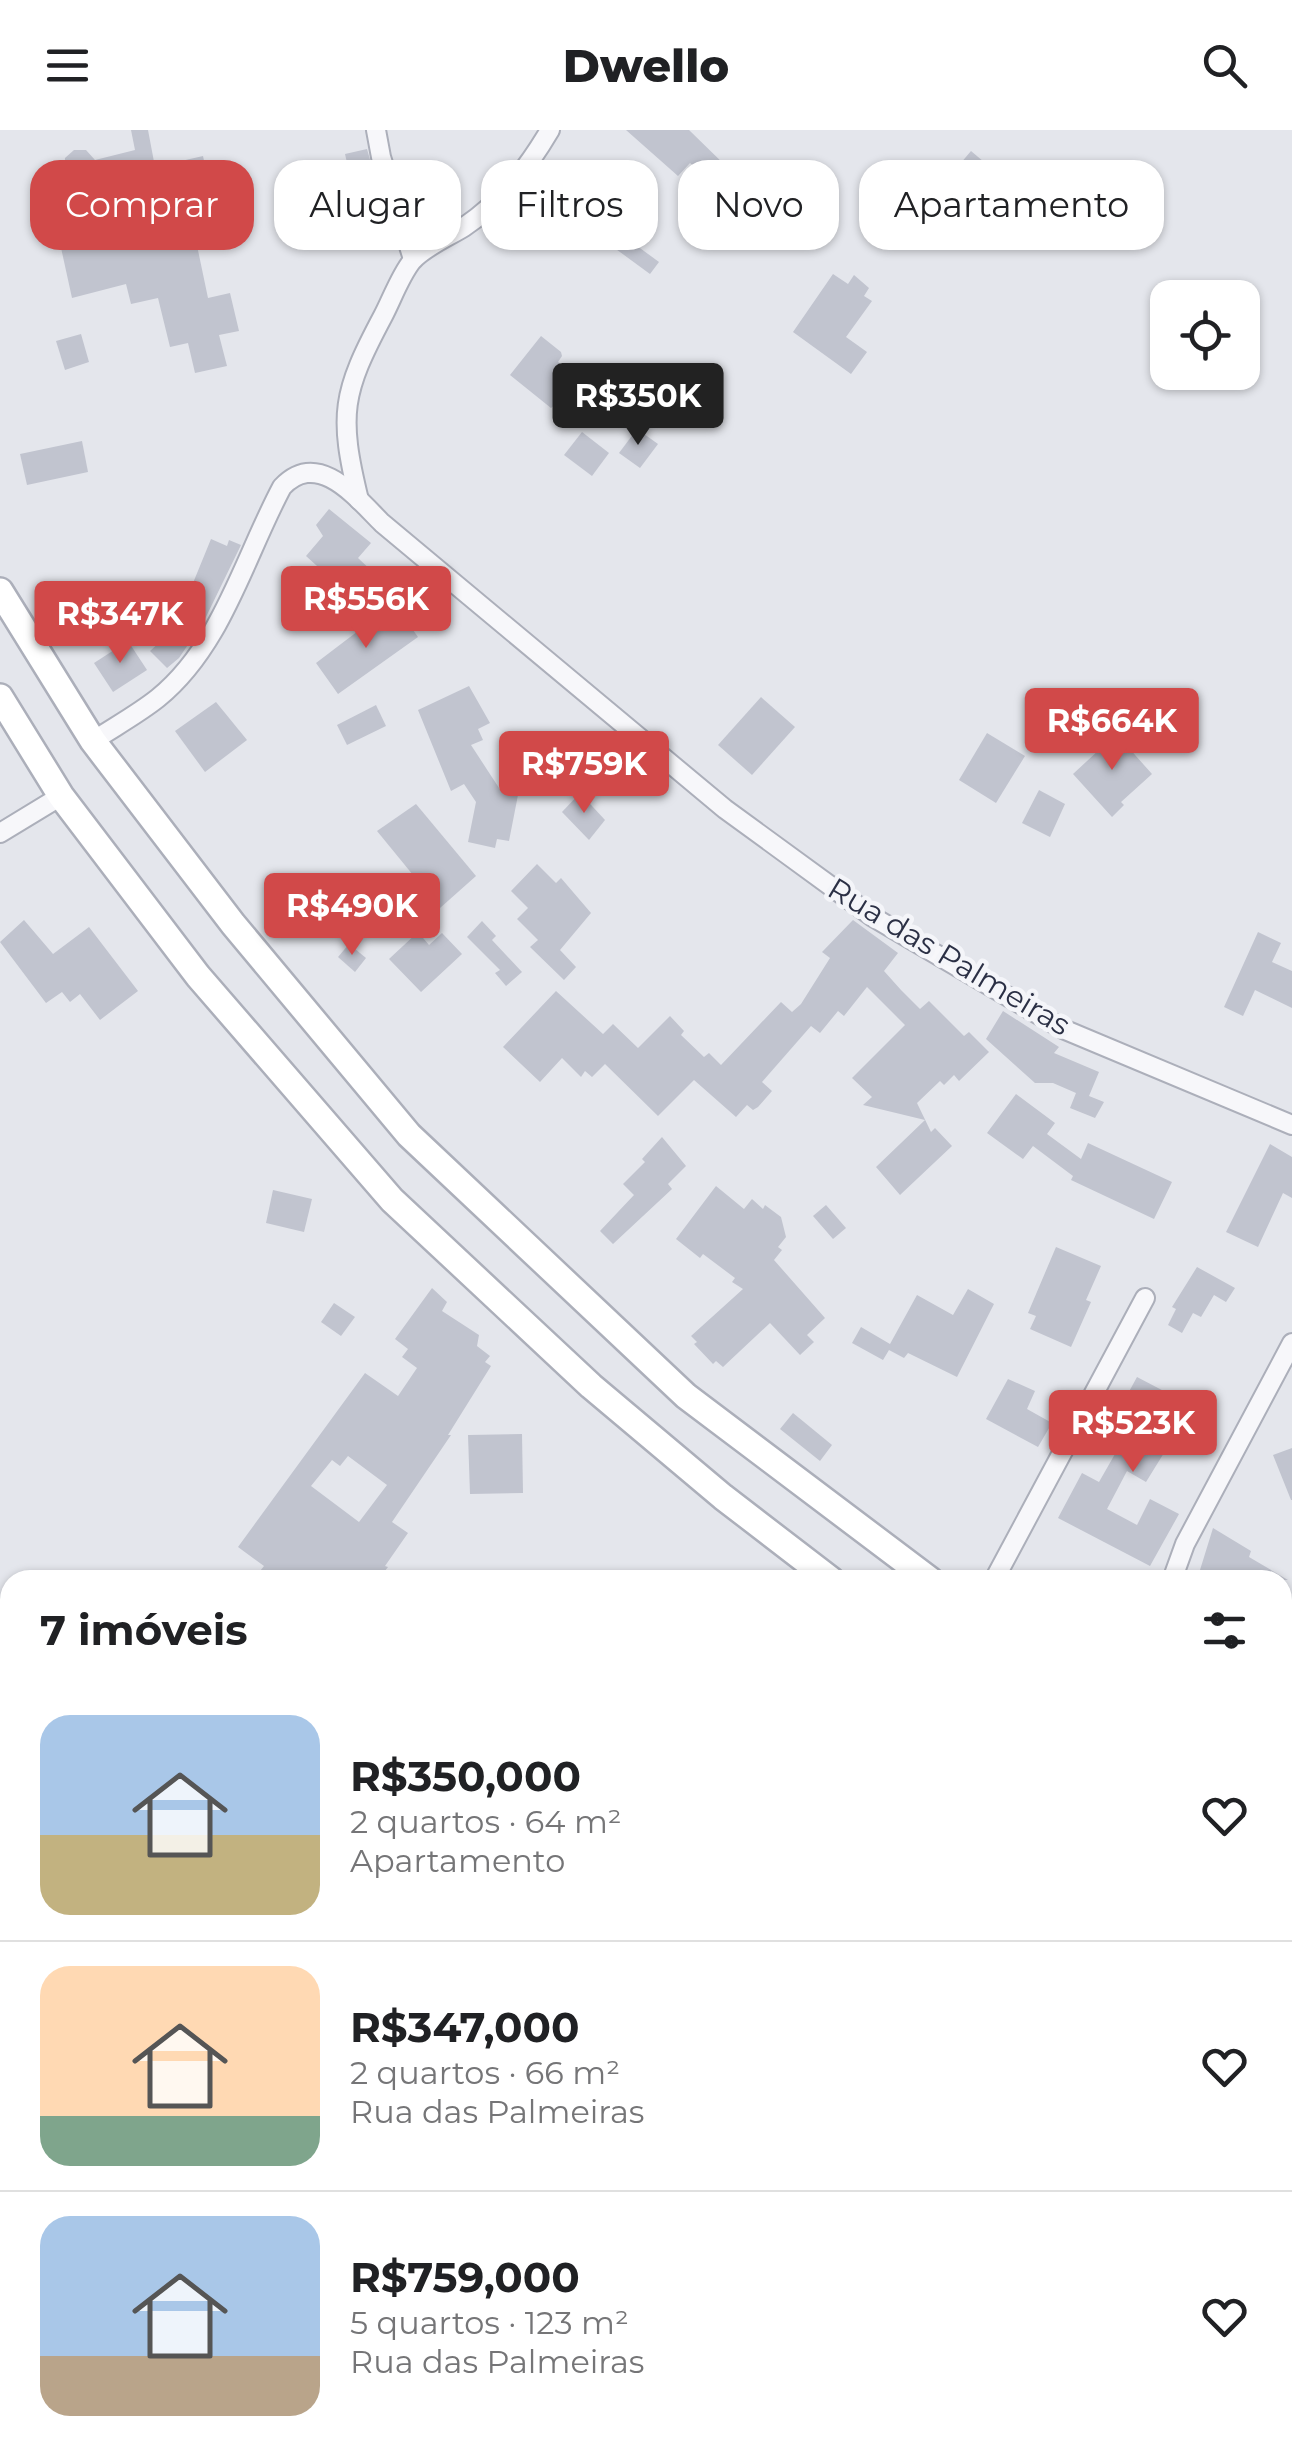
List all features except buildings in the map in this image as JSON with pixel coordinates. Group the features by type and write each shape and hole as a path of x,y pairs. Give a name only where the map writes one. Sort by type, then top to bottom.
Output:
{"main road":[{"path":"0,591 93,741 233,924 409,1136 686,1396 917,1570"},
{"path":"0,698 61,796 198,976 392,1200 590,1386 818,1570"}],"street":[{"path":"376,130 413,259"},
{"path":"359,500 345,422 348,394 363,354 413,259 502,198 550,130"},
{"name":"Rua das Palmeiras","path":"93,741 159,698 187,668 214,630 267,515 291,478 305,472 321,472 336,480 382,524 725,809 873,918 1063,1029 1292,1125"},
{"path":"0,834 61,796"},
{"path":"999,1570 1145,1298"},
{"path":"1176,1570 1292,1343"}]}
